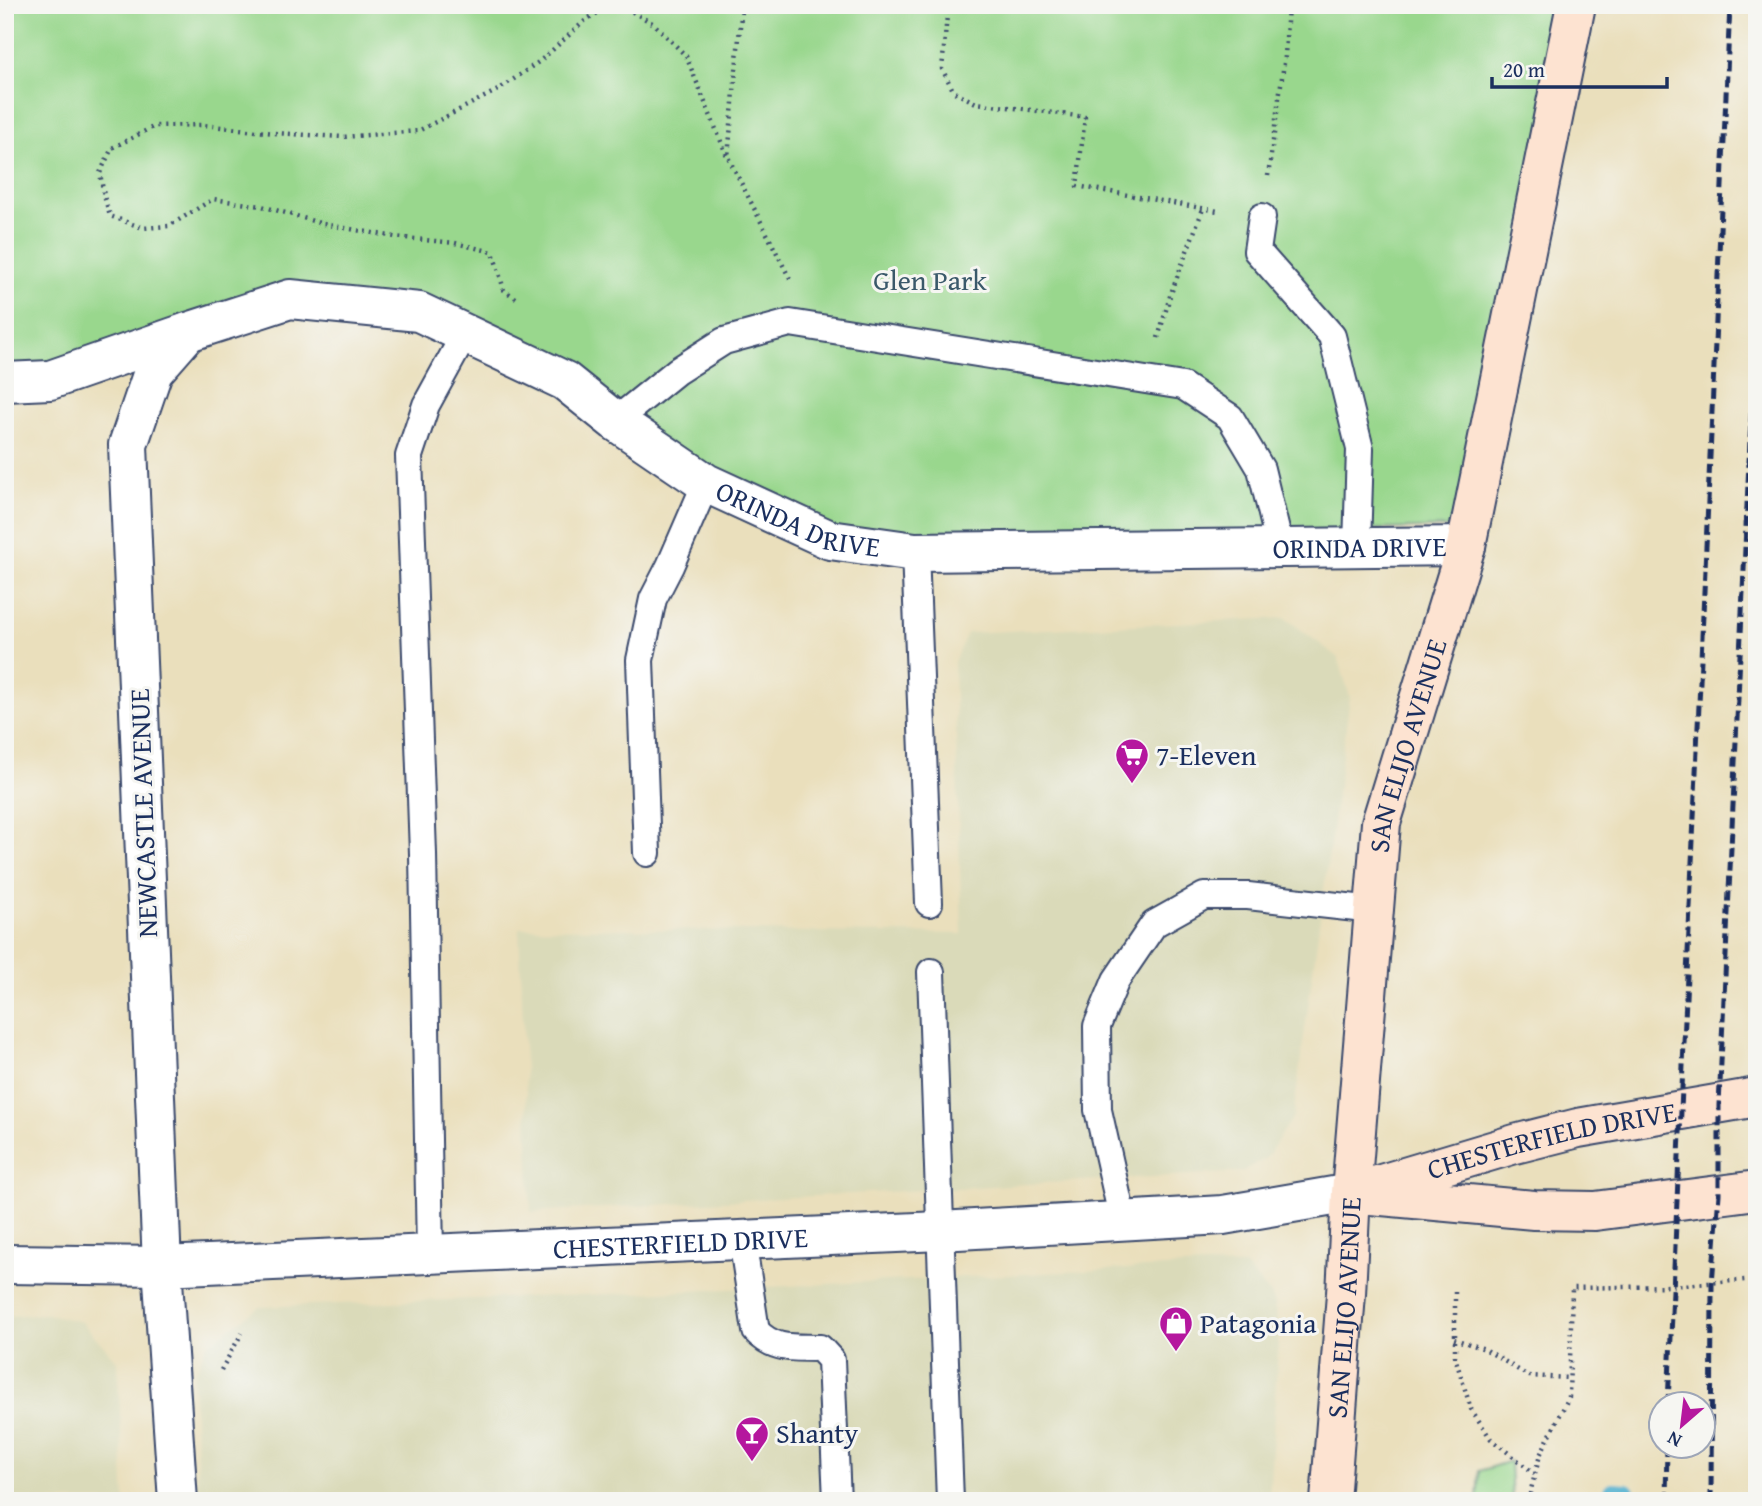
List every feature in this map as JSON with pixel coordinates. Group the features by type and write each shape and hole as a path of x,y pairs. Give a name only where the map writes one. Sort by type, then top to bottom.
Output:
{"main road":[{"name":"SAN ELIJO AVENUE","path":"1330,1501 1351,1193 1381,823 1466,546 1576,5"},
{"name":"CHESTERFIELD DRIVE","path":"1351,1193 1578,1128 1757,1097"},
{"name":"CHESTERFIELD DRIVE","path":"1351,1193 1534,1210 1595,1211 1757,1190"}],"street":[{"name":"ORINDA DRIVE","path":"188,332 290,299 419,312 565,381 615,421 706,483 830,540 915,551 1466,546"},
{"path":"5,382 50,380 188,332"},
{"name":"NEWCASTLE AVENUE","path":"178,1501 162,1266 128,446 153,372 188,332"},
{"name":"CHESTERFIELD DRIVE","path":"5,1264 162,1266 940,1231 1223,1215 1351,1193"}],"lane":[{"path":"1262,217 1257,251 1332,336 1360,449 1357,547"},
{"path":"615,421 677,371 724,341 790,323 1147,379 1183,386 1230,417 1261,469 1280,547"},
{"path":"430,1254 423,868 410,456 426,405 465,334"},
{"path":"647,853 640,660 653,599 706,483"},
{"path":"915,551 929,903"},
{"path":"1124,1221 1098,1110 1097,1026 1116,980 1154,924 1204,896 1248,895 1374,910"},
{"path":"931,972 950,1501"},
{"path":"742,1239 755,1331 765,1340 779,1346 820,1348 831,1360 837,1501"}],"path":[{"path":"519,359 534,312 503,290 494,252 455,243 395,237 323,224 261,206 213,199 169,226 143,228 110,216 100,173 112,148 155,126 204,125 343,137 418,131 498,90 540,61 587,19 612,5"},
{"path":"620,5 654,24 686,56 728,158 796,293 795,324"},
{"path":"728,158 742,5"},
{"path":"948,5 942,69 954,92 976,103 1084,117 1077,186 1203,209 1170,296 1147,379"},
{"path":"1262,217 1285,56 1288,5"},
{"path":"1528,1501 1540,1455 1569,1397 1573,1288 1661,1287 1757,1279"},
{"path":"1455,1292 1455,1357 1471,1409 1491,1440 1535,1474"},
{"path":"1454,1339 1485,1349 1528,1376 1570,1378"}],"shaded area":[{"path":"1285,618 1338,657 1350,697 1293,1117 1266,1158 1241,1172 531,1212 519,928 962,934 954,662 967,633"},
{"path":"1205,1265 1245,1266 1272,1296 1279,1328 1269,1501 199,1501 193,1379 206,1346 259,1307 688,1291"},
{"path":"46,1314 82,1322 117,1361 125,1501 5,1501 5,1316"}],"green space":[{"name":"Glen Park","path":"5,5 1577,5 1487,526 843,545 622,416 348,301 5,382"},
{"path":"1510,1461 1512,1501 1477,1501 1479,1471"}],"waterway":[{"path":"1613,1491 1626,1492"},
{"path":"1750,1500 1757,1500"}],"railway":[{"path":"1669,1390 1730,5"},
{"path":"1711,1501 1712,1284 1719,1194 1719,1105 1757,291"},
{"path":"1666,1501 1667,1460"}],"place":[{"name":"7-Eleven","path":"1132,785"},
{"name":"Patagonia","path":"1176,1353"},
{"name":"Shanty","path":"752,1463"}]}
